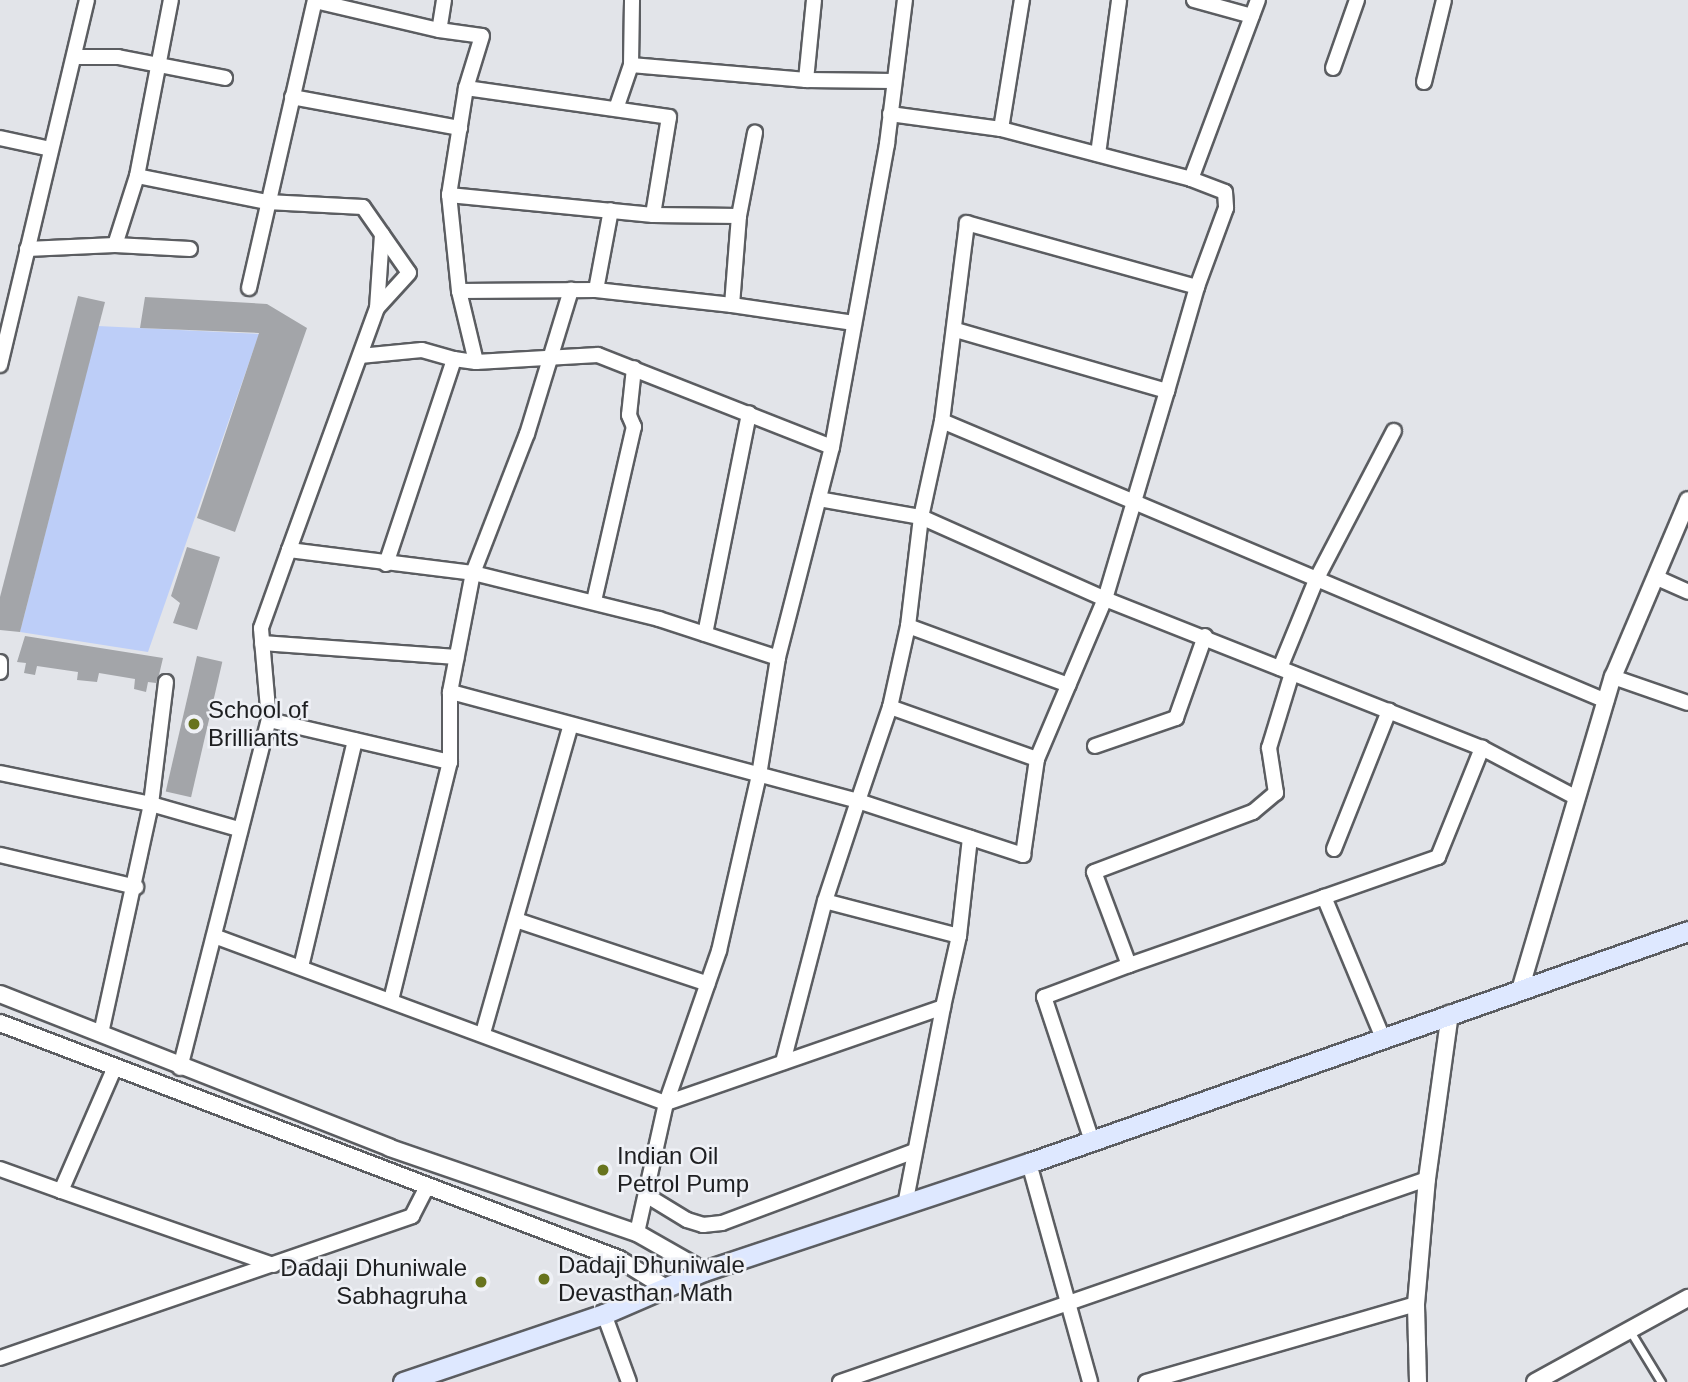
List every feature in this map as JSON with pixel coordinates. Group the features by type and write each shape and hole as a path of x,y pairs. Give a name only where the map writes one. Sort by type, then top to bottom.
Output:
{"main road":[{"path":"403,1382 604,1314 704,1271 1029,1163 1688,930"}],"street":[{"path":"0,365 51,149 77,57 88,0"},
{"path":"115,244 137,176 171,0"},
{"path":"249,288 315,0 439,30 482,36 466,88 449,195 459,292 476,362"},
{"path":"439,30 444,0"},
{"path":"616,109 631,65 632,0"},
{"path":"806,80 814,0"},
{"path":"637,1233 666,1103 708,984 759,775 778,658 832,447 890,114 905,0"},
{"path":"1001,129 1022,0"},
{"path":"1098,155 1119,0"},
{"path":"1194,0 1252,16"},
{"path":"1191,178 1258,0"},
{"path":"1333,68 1357,0"},
{"path":"1423,82 1444,0"},
{"path":"77,57 118,57 225,78"},
{"path":"631,65 806,80 893,81"},
{"path":"466,88 670,117 653,215"},
{"path":"292,97 460,128"},
{"path":"450,692 858,801 1023,855 1037,759 1105,599 1137,500 1197,287 1228,199 1225,192 1191,178 1001,129 890,114"},
{"path":"732,305 739,216 755,133"},
{"path":"0,138 51,149"},
{"path":"137,176 267,202 363,207 409,273 377,308"},
{"path":"449,195 653,215 739,216"},
{"path":"596,290 611,209"},
{"path":"783,1062 825,901 890,707 908,626 921,517 942,421 956,330 967,223 1197,287"},
{"path":"180,1068 269,720 261,628 377,308 382,234"},
{"path":"27,249 115,244 190,249"},
{"path":"391,1000 450,762 450,692 473,573 552,356 571,290"},
{"path":"459,292 596,290 732,305 854,323"},
{"path":"956,330 1167,391"},
{"path":"360,356 422,350 476,362 598,355 832,447"},
{"path":"386,564 454,359"},
{"path":"594,601 634,427 629,415 634,368"},
{"path":"705,634 749,413"},
{"path":"942,421 1137,500 1606,701"},
{"path":"1129,965 1094,872 1253,811 1276,793 1269,748 1286,671 1317,578 1394,431"},
{"path":"819,499 921,517 1105,599 1205,636 1482,748 1577,798"},
{"path":"1520,990 1613,677 1688,500"},
{"path":"289,550 473,573 594,601 778,658"},
{"path":"1655,577 1688,592"},
{"path":"908,626 1068,685"},
{"path":"1095,746 1176,718 1205,636"},
{"path":"262,643 456,657"},
{"path":"0,662 0,672"},
{"path":"1613,677 1688,702"},
{"path":"101,1034 136,887 151,804 166,682"},
{"path":"890,707 1037,759"},
{"path":"1334,849 1389,712"},
{"path":"269,720 450,762"},
{"path":"484,1033 571,725"},
{"path":"301,967 355,740"},
{"path":"1092,1141 1044,997 1438,857 1482,748"},
{"path":"0,773 151,804 239,829"},
{"path":"905,1205 959,936 970,838"},
{"path":"0,855 136,887"},
{"path":"1324,897 1383,1038"},
{"path":"825,901 959,936"},
{"path":"516,920 708,984"},
{"path":"214,936 484,1033 666,1103 943,1007"},
{"path":"0,993 180,1068 390,1148 637,1233 704,1271"},
{"path":"1418,1382 1416,1304 1427,1179 1450,1014"},
{"path":"0,1023 619,1259 666,1288"},
{"path":"61,1191 115,1067"},
{"path":"646,1195 687,1220 703,1225 722,1223 915,1151"},
{"path":"1029,1163 1090,1382"},
{"path":"0,1169 273,1265"},
{"path":"840,1382 1427,1179"},
{"path":"0,1357 411,1216 427,1186"},
{"path":"1535,1382 1688,1298"},
{"path":"1146,1382 1416,1304"},
{"path":"604,1314 629,1382"}],"lane":[{"path":"1630,1331 1661,1382"}],"shaded area":[{"path":"98,326 259,334 148,652 20,632"}],"building":[{"path":"78,296 105,302 20,632 0,630 0,597"},
{"path":"145,297 267,304 307,328 235,532 197,518 259,333 140,328"},
{"path":"187,547 220,557 197,630 173,623 180,603 171,596"},
{"path":"25,636 163,658 156,683 148,682 146,692 134,689 135,679 99,673 97,682 77,680 78,672 37,666 35,675 24,673 26,663 17,662"},
{"name":"School of Brilliants","path":"197,656 222,662 191,797 166,791"}],"place":[{"name":"School of Brilliants","path":"194,724"},
{"name":"Indian Oil Petrol Pump","path":"603,1170"},
{"name":"Dadaji Dhuniwale Devasthan Math","path":"544,1279"},
{"name":"Dadaji Dhuniwale Sabhagruha","path":"481,1282"}]}
